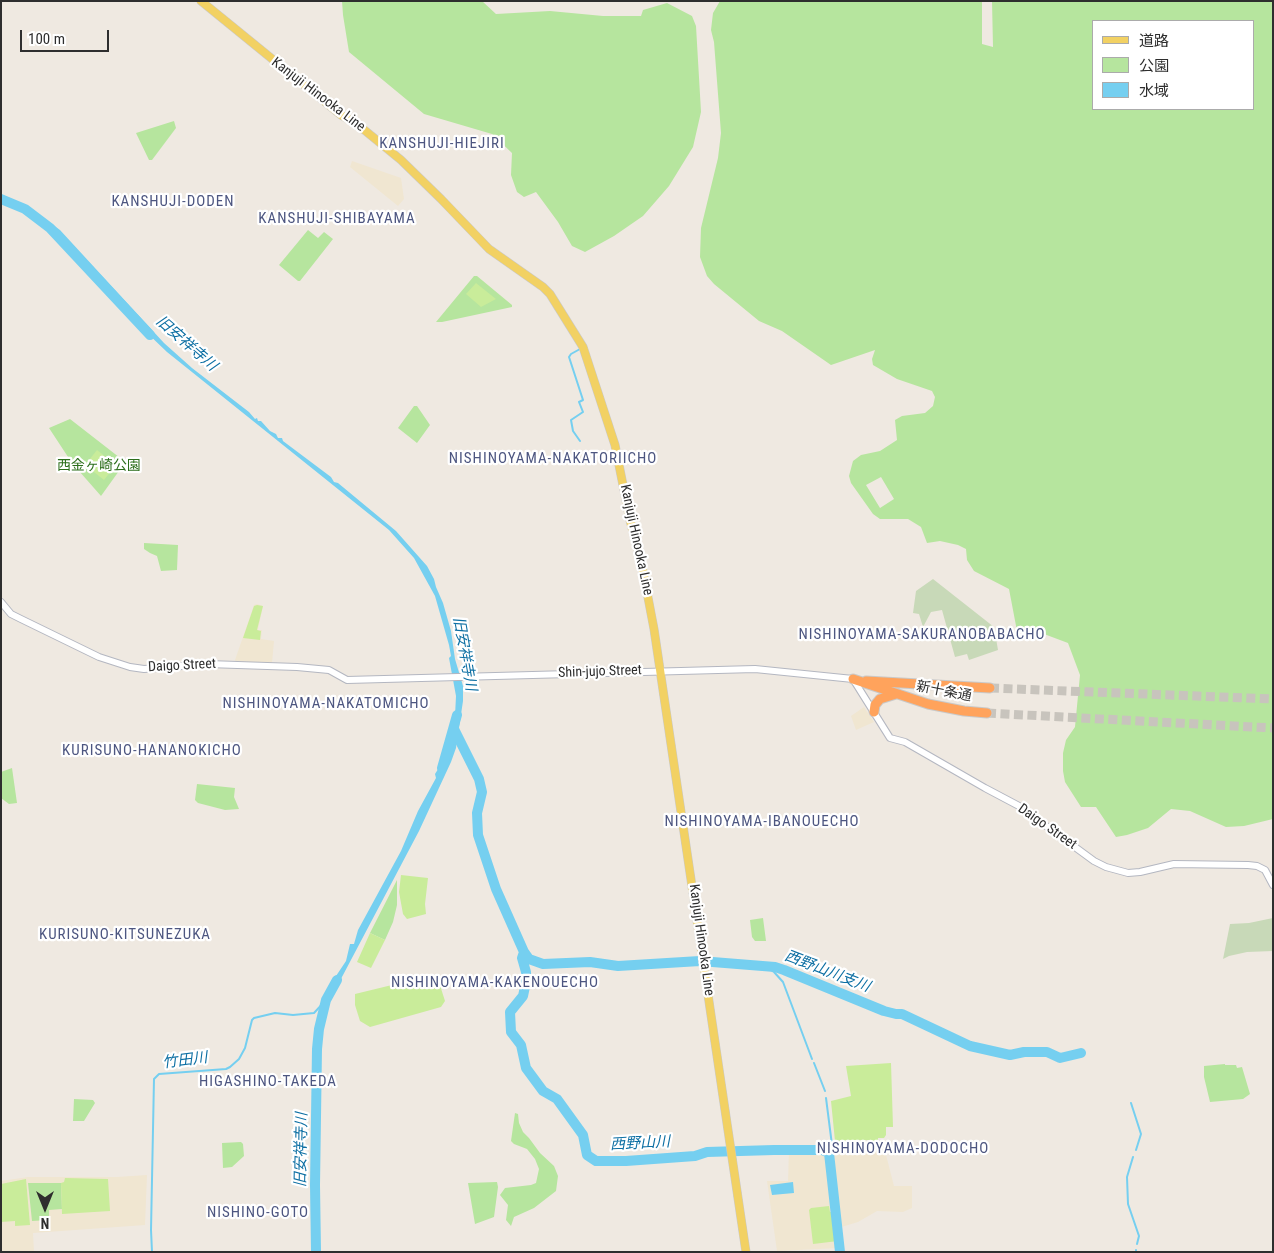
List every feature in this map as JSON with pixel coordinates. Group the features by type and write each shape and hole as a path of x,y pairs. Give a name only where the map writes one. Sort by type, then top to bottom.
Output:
{"highway":[{"name":"新十条通","path":"854,679 990,688"},
{"name":"新十条通","path":"854,679 896,694 945,708 987,713"},
{"path":"874,712 875,705 880,699 896,694"}],"main road":[{"name":"Kanjuji Hinooka Line","path":"201,1 313,93 341,115 357,124 401,160 489,249 536,281 550,294 583,347 616,445 630,520 644,574 704,962 746,1252"},
{"name":"Daigo Street","path":"1,602 11,614 99,657 130,667 144,669 208,664 297,667 329,670 347,680"},
{"name":"Shin-jujo Street","path":"347,680 755,669 854,679"},
{"name":"Daigo Street","path":"854,679 890,738 905,742 1019,806 1094,861 1106,867 1128,873 1174,864 1248,865 1257,866 1265,870 1273,885"}],"shaded area":[{"path":"352,161 401,178 404,199 398,206 350,167"},
{"path":"254,605 263,606 258,630 262,630 261,639 274,641 272,663 236,662 235,660"},
{"path":"864,707 874,722 856,730 851,716"},
{"path":"830,1150 839,1153 885,1151 894,1186 912,1186 912,1208 903,1212 877,1211 858,1222 838,1228 839,1248 777,1251 767,1181 788,1181 789,1151"},
{"path":"147,1175 145,1225 33,1233 34,1252 1,1252 1,1181 28,1177"}],"green space":[{"path":"342,1 482,1 496,14 550,11 603,16 641,16 643,10 667,3 692,16 696,26 701,112 693,147 669,186 643,216 614,236 585,252 572,246 558,222 536,192 524,197 517,192 511,175 512,153 492,134 424,114 349,52"},
{"path":"720,1 982,1 982,44 993,47 992,1 1273,1 1273,819 1244,826 1226,827 1190,811 1171,809 1148,828 1116,837 1096,807 1081,807 1065,782 1063,771 1063,753 1066,740 1075,727 1080,675 1068,643 1044,634 1017,631 1009,589 974,571 967,560 966,549 940,541 927,543 921,527 908,519 880,519 873,514 851,483 849,476 853,461 861,455 880,451 897,440 895,420 902,416 925,413 933,406 935,397 932,391 897,379 873,365 872,359 875,350 831,365 782,331 759,321 707,276 700,257 701,228 718,158 721,133 714,42 711,30 713,13","holes":["881,477 894,499 880,508 866,485"]},
{"path":"174,121 176,128 152,160 149,160 136,133"},
{"path":"308,230 318,238 324,232 333,239 300,281 298,281 279,265"},
{"path":"474,276 477,276 512,307 436,322"},
{"path":"476,283 496,299 481,307 466,294"},
{"path":"414,406 417,406 430,425 417,443 398,428"},
{"name":"西金ヶ崎公園","path":"70,419 124,461 124,464 101,496 72,463 49,428"},
{"path":"97,450 116,465 104,480 85,465"},
{"path":"144,543 178,545 177,570 161,571 157,556 144,549"},
{"path":"933,579 994,627 998,650 969,660 967,654 955,657 942,610 931,612 923,627 919,614 913,613 916,591"},
{"path":"254,606 263,606 257,630 261,631 260,640 243,638"},
{"path":"12,768 17,803 9,804 1,798 1,772"},
{"path":"197,784 235,788 234,797 239,809 225,810 198,803 195,800"},
{"path":"401,875 428,878 425,904 426,914 407,919 403,914 399,892"},
{"path":"397,880 397,905 393,922 385,940 370,933"},
{"path":"763,918 766,941 755,941 752,937 750,920"},
{"path":"1273,918 1273,951 1247,952 1223,959 1230,924 1249,923"},
{"path":"370,933 385,940 371,968 357,962"},
{"path":"429,976 438,979 445,1001 441,1007 370,1027 360,1021 355,1005 355,994"},
{"path":"891,1063 893,1127 886,1127 886,1135 884,1138 878,1138 878,1144 870,1144 870,1140 841,1141 841,1144 838,1144 835,1141 831,1101 851,1096 846,1066"},
{"path":"1236,1065 1237,1068 1242,1067 1250,1094 1243,1099 1210,1102 1204,1077 1204,1066"},
{"path":"74,1099 93,1100 95,1103 84,1121 73,1121"},
{"path":"515,1113 518,1114 523,1132 540,1153 554,1166 558,1176 556,1191 534,1208 514,1217 511,1226 506,1220 508,1205 500,1195 505,1188 536,1183 539,1169 535,1159 527,1149 511,1141"},
{"path":"241,1142 243,1144 244,1156 232,1167 223,1168 222,1143"},
{"path":"65,1178 108,1179 110,1211 62,1214 61,1183 64,1182"},
{"path":"26,1179 30,1225 15,1226 15,1221 1,1222 1,1184"},
{"path":"497,1182 494,1217 475,1224 468,1183"},
{"path":"28,1183 61,1183 62,1209 49,1210 49,1220 32,1221"},
{"path":"829,1206 830,1212 836,1211 838,1241 813,1244 809,1210 811,1208"}],"water":[{"path":"1,194 27,206 60,230 164,343 192,368 249,412 255,419 257,418 258,421 261,421 278,438 282,438 283,441 331,477 334,482 338,483 396,531 427,566 434,579 451,631 455,659 463,686 463,701 456,748 419,831 333,994 328,988 346,961 350,944 354,944 358,930 401,851 418,811 436,778 435,774 440,766 443,766 454,736 456,696 449,658 451,656 435,596 414,558 389,530 167,352 144,330 136,317 120,303 114,294 46,224 18,204 1,197"},
{"path":"793,1182 794,1193 772,1195 770,1185"}],"waterway":[{"name":"旧安祥寺川","path":"1,199 25,209 50,228 150,335"},
{"path":"580,349 569,357 583,400 579,402 583,412 571,420 573,431 580,441"},
{"name":"旧安祥寺川","path":"442,768 457,715"},
{"name":"西野山川","path":"454,729 479,779 482,792 477,813 478,835 496,889 524,952 522,958 526,972 526,982 523,996 510,1012 511,1032 521,1045 526,1068 543,1091 557,1099 583,1135 587,1155 596,1161 626,1161 695,1156 707,1152 822,1150 829,1153 840,1252"},
{"name":"西野山川支川","path":"524,952 529,959 543,964 590,962 618,966 700,961 775,967 884,1011 902,1014 970,1046 1010,1055 1024,1052 1047,1052 1060,1058 1081,1053"},
{"path":"765,967 774,972 783,982 812,1059"},
{"name":"旧安祥寺川","path":"316,1252 317,1049 319,1029 326,1000 337,980"},
{"name":"竹田川","path":"152,1252 154,1079 159,1074 226,1069 239,1059 245,1048 254,1018 275,1013 293,1015 314,1013 326,1000"},
{"path":"814,1063 825,1091"},
{"path":"826,1098 832,1145"},
{"path":"1131,1103 1141,1134 1136,1150"},
{"path":"1133,1157 1127,1177 1128,1204 1139,1236 1137,1244"}],"tunnel":[{"path":"990,688 1273,699"},
{"path":"987,713 1273,728"}],"district":[{"name":"KANSHUJI-HIEJIRI","path":"442,144"},
{"name":"KANSHUJI-DODEN","path":"173,202"},
{"name":"KANSHUJI-SHIBAYAMA","path":"337,219"},
{"name":"NISHINOYAMA-NAKATORIICHO","path":"553,459"},
{"name":"NISHINOYAMA-SAKURANOBABACHO","path":"922,635"},
{"name":"NISHINOYAMA-NAKATOMICHO","path":"326,704"},
{"name":"KURISUNO-HANANOKICHO","path":"152,751"},
{"name":"NISHINOYAMA-IBANOUECHO","path":"762,822"},
{"name":"KURISUNO-KITSUNEZUKA","path":"125,935"},
{"name":"NISHINOYAMA-KAKENOUECHO","path":"495,983"},
{"name":"HIGASHINO-TAKEDA","path":"268,1082"},
{"name":"NISHINOYAMA-DODOCHO","path":"903,1149"},
{"name":"NISHINO-GOTO","path":"258,1213"}]}
